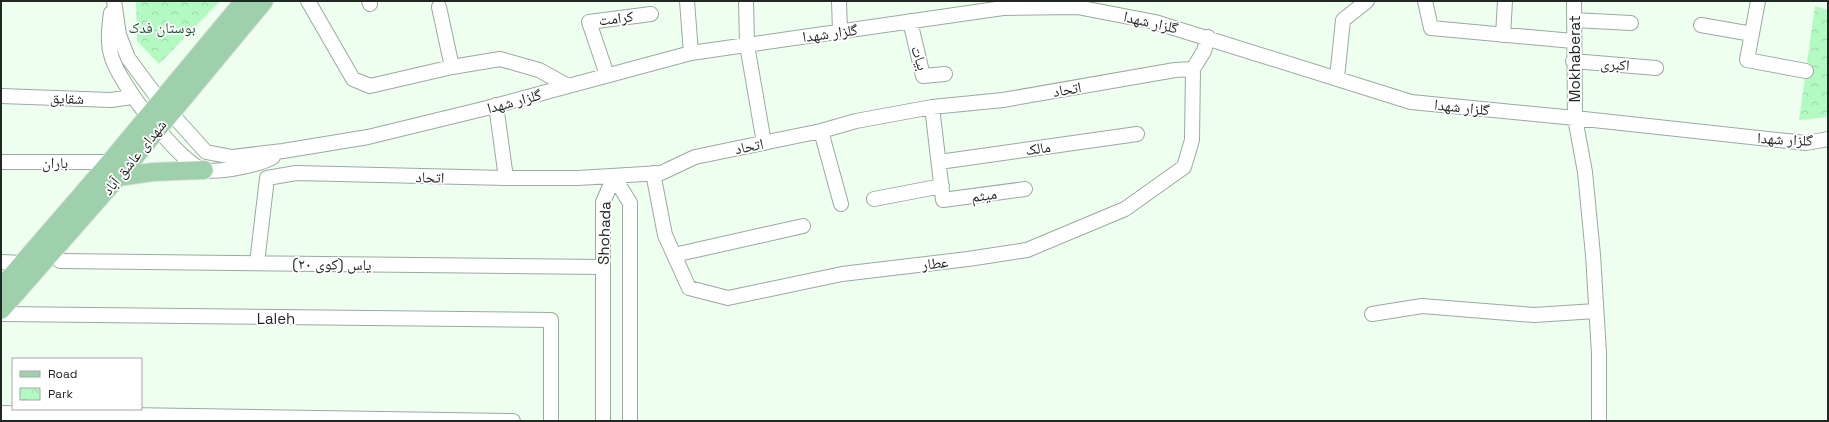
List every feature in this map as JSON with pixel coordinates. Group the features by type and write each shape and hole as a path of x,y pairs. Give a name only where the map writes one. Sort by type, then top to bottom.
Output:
{"main road":[{"name":"شهدای عاشق آباد","path":"1,310 165,106 244,1"},
{"name":"شهدای عاشق آباد","path":"165,106 264,1"},
{"name":"شهدای عاشق آباد","path":"1,288 114,170"},
{"path":"114,170 153,172 204,170"}],"street":[{"path":"113,1 109,30 111,58 132,97 152,122 190,161 204,170 225,169 250,166 266,161 283,151"},
{"name":"گلزار شهدا","path":"113,1 119,35 128,58 165,106 206,152 232,157 283,151 368,137 496,106 691,53 1003,8 1077,7 1156,22 1208,37 1411,102 1806,143 1828,139"},
{"path":"308,1 353,79 370,86 452,67 500,59 540,70 568,86"},
{"path":"746,1 747,45 764,143"},
{"path":"839,1 840,31"},
{"path":"1336,78 1343,20 1367,1"},
{"path":"1425,1 1431,28 1573,42"},
{"path":"1503,35 1505,1"},
{"name":"Mokhaberat","path":"1574,1 1573,61 1575,118 1585,172 1599,353 1599,421"},
{"path":"1758,1 1747,60 1806,72"},
{"path":"687,2 691,53"},
{"path":"439,7 452,67"},
{"name":"کرامت","path":"607,75 589,22 651,14"},
{"path":"1574,20 1631,23"},
{"name":"بیات","path":"910,21 923,76 945,74"},
{"path":"1701,25 1752,34"},
{"path":"1193,69 1204,51 1208,37"},
{"name":"اکبری","path":"1573,61 1656,68"},
{"name":"اتحاد","path":"257,263 267,178 296,173 506,178 614,177 653,173 660,172 695,157 821,131 856,121 932,108 1003,100 1176,70 1193,69"},
{"name":"عطار","path":"653,173 665,235 689,288 728,298 842,274 968,259 1028,250 1125,209 1184,167 1192,140 1193,69"},
{"name":"شقایق","path":"1,96 111,100 132,97"},
{"path":"496,106 506,178"},
{"path":"874,199 942,186 932,108"},
{"path":"821,131 841,204"},
{"name":"مالک","path":"939,162 1137,134"},
{"name":"باران","path":"1,162 114,170"},
{"name":"Shohada","path":"603,421 602,202 614,177"},
{"name":"Shohada","path":"614,177 630,203 630,421"},
{"name":"میثم","path":"942,186 943,200 1025,189"},
{"path":"674,255 803,226"},
{"name":"یاس (کوی ۲۰)","path":"60,261 603,267"},
{"path":"1,262 24,263"},
{"path":"1372,314 1422,306 1534,316 1596,311"},
{"name":"Laleh","path":"1,314 551,320 551,421"},
{"path":"1,413 513,421"}],"green space":[{"name":"بوستان فدک","path":"136,1 220,1 159,64 137,41"},
{"path":"1815,6 1828,10 1828,117 1799,120"}]}
